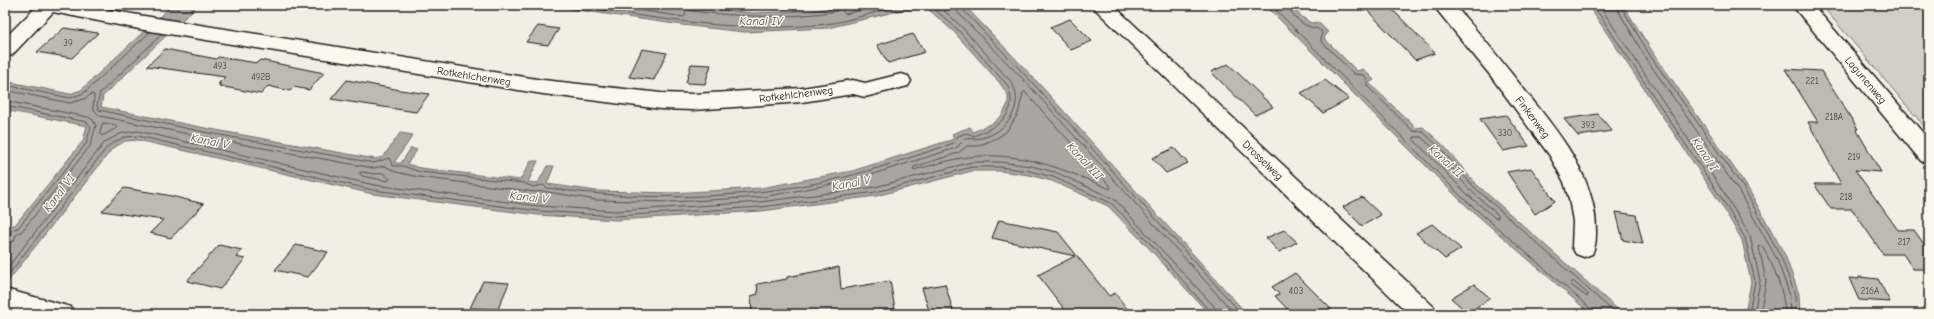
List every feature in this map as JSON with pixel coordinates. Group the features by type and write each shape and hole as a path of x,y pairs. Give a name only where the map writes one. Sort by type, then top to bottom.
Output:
{"street":[{"name":"Rotkehlchenweg","path":"48,5 144,23 543,87 661,101 693,102 802,95 853,87 865,90 901,81"},
{"path":"5,50 48,5"},
{"name":"Drosselweg","path":"1101,5 1425,314"},
{"name":"Finkenweg","path":"1443,5 1482,49 1556,148 1577,190 1584,215 1584,247"},
{"name":"Lagunenweg","path":"1802,5 1929,155"},
{"path":"5,299 62,314"}],"shaded area":[{"path":"1821,5 1929,5 1929,132 1824,8"}],"water":[{"path":"172,5 198,5 103,96 101,107 210,129 375,159 383,157 400,133 413,135 394,163 401,163 411,148 417,150 407,164 420,168 520,180 531,161 538,161 528,182 538,183 547,166 554,166 547,184 597,191 672,193 761,188 852,171 954,139 952,134 970,127 973,132 993,123 1002,115 1008,104 1008,95 999,82 954,32 927,8 902,10 828,28 744,32 682,25 543,5 679,5 752,13 810,11 847,5 964,5 1031,75 1247,314 1209,314 1108,206 1052,181 1029,175 1000,171 972,171 876,196 761,211 617,220 538,215 373,194 138,140 125,141 112,149 5,285 5,237 8,234 5,233 5,225 15,225 83,141 87,126 5,110 5,81 70,94 81,90"},
{"name":"Kanal II","path":"1265,5 1291,5 1302,17 1311,23 1318,22 1328,32 1324,38 1357,71 1363,69 1374,80 1369,83 1416,128 1423,127 1444,146 1475,183 1623,314 1591,314 1461,201"},
{"name":"Kanal I","path":"1588,5 1623,5 1654,54 1746,185 1785,255 1799,294 1800,314 1745,314 1751,282 1742,240 1719,201"}],"building":[{"path":"1362,5 1388,5 1435,53 1415,60"},
{"path":"1070,19 1092,41 1071,50 1050,27"},
{"path":"538,26 559,29 548,45 526,42"},
{"path":"64,28 98,33 72,58 37,52"},
{"path":"913,34 925,52 888,63 877,45"},
{"path":"165,49 216,59 218,57 257,63 260,60 324,73 309,90 294,87 290,91 268,86 261,94 219,86 221,84 218,84 225,77 147,66"},
{"path":"642,49 667,53 654,80 629,77"},
{"path":"691,64 711,65 705,84 686,83"},
{"path":"1228,64 1273,107 1255,115 1211,72"},
{"path":"1785,69 1821,71 1858,129 1856,129 1881,172 1855,170 1898,230 1914,230 1929,251 1929,269 1913,269 1903,254 1883,254 1852,209 1831,209 1814,184 1841,184 1808,122 1818,122"},
{"path":"347,80 429,94 416,112 331,99"},
{"path":"1325,80 1349,99 1323,113 1301,93"},
{"path":"1598,114 1612,131 1578,136 1564,119"},
{"path":"1506,115 1529,146 1503,151 1480,119"},
{"path":"1174,148 1188,163 1166,173 1152,158"},
{"path":"1531,168 1555,201 1535,214 1507,172"},
{"path":"124,188 167,195 204,204 171,238 150,233 163,220 102,211"},
{"path":"1362,197 1381,215 1362,226 1343,207"},
{"path":"1616,212 1636,215 1643,244 1623,240"},
{"path":"999,220 1058,232 1109,296 1115,293 1131,314 1068,314 1038,275 1075,256 992,238"},
{"path":"1432,224 1461,249 1445,259 1416,233"},
{"path":"1284,230 1297,242 1279,252 1266,238"},
{"path":"219,245 242,250 236,257 245,259 220,289 187,281"},
{"path":"296,245 328,252 308,277 275,270"},
{"path":"839,267 841,289 890,281 895,309 860,314 752,314 751,296 758,294 757,284"},
{"path":"1295,273 1336,314 1292,314 1275,296 1279,294 1272,287"},
{"path":"1859,277 1878,279 1890,302 1859,300 1849,278 1859,279"},
{"path":"483,281 509,283 498,309 470,308"},
{"path":"945,284 954,314 930,314 922,288"},
{"path":"1474,284 1490,298 1468,313 1451,298"}],"water label":[{"name":"Kanal IV","path":"761,21"},
{"name":"Kanal V","path":"210,141"},
{"name":"Kanal III","path":"1085,161"},
{"name":"Kanal V","path":"851,183"},
{"name":"Kanal VI","path":"59,193"},
{"name":"Kanal V","path":"529,197"}]}
